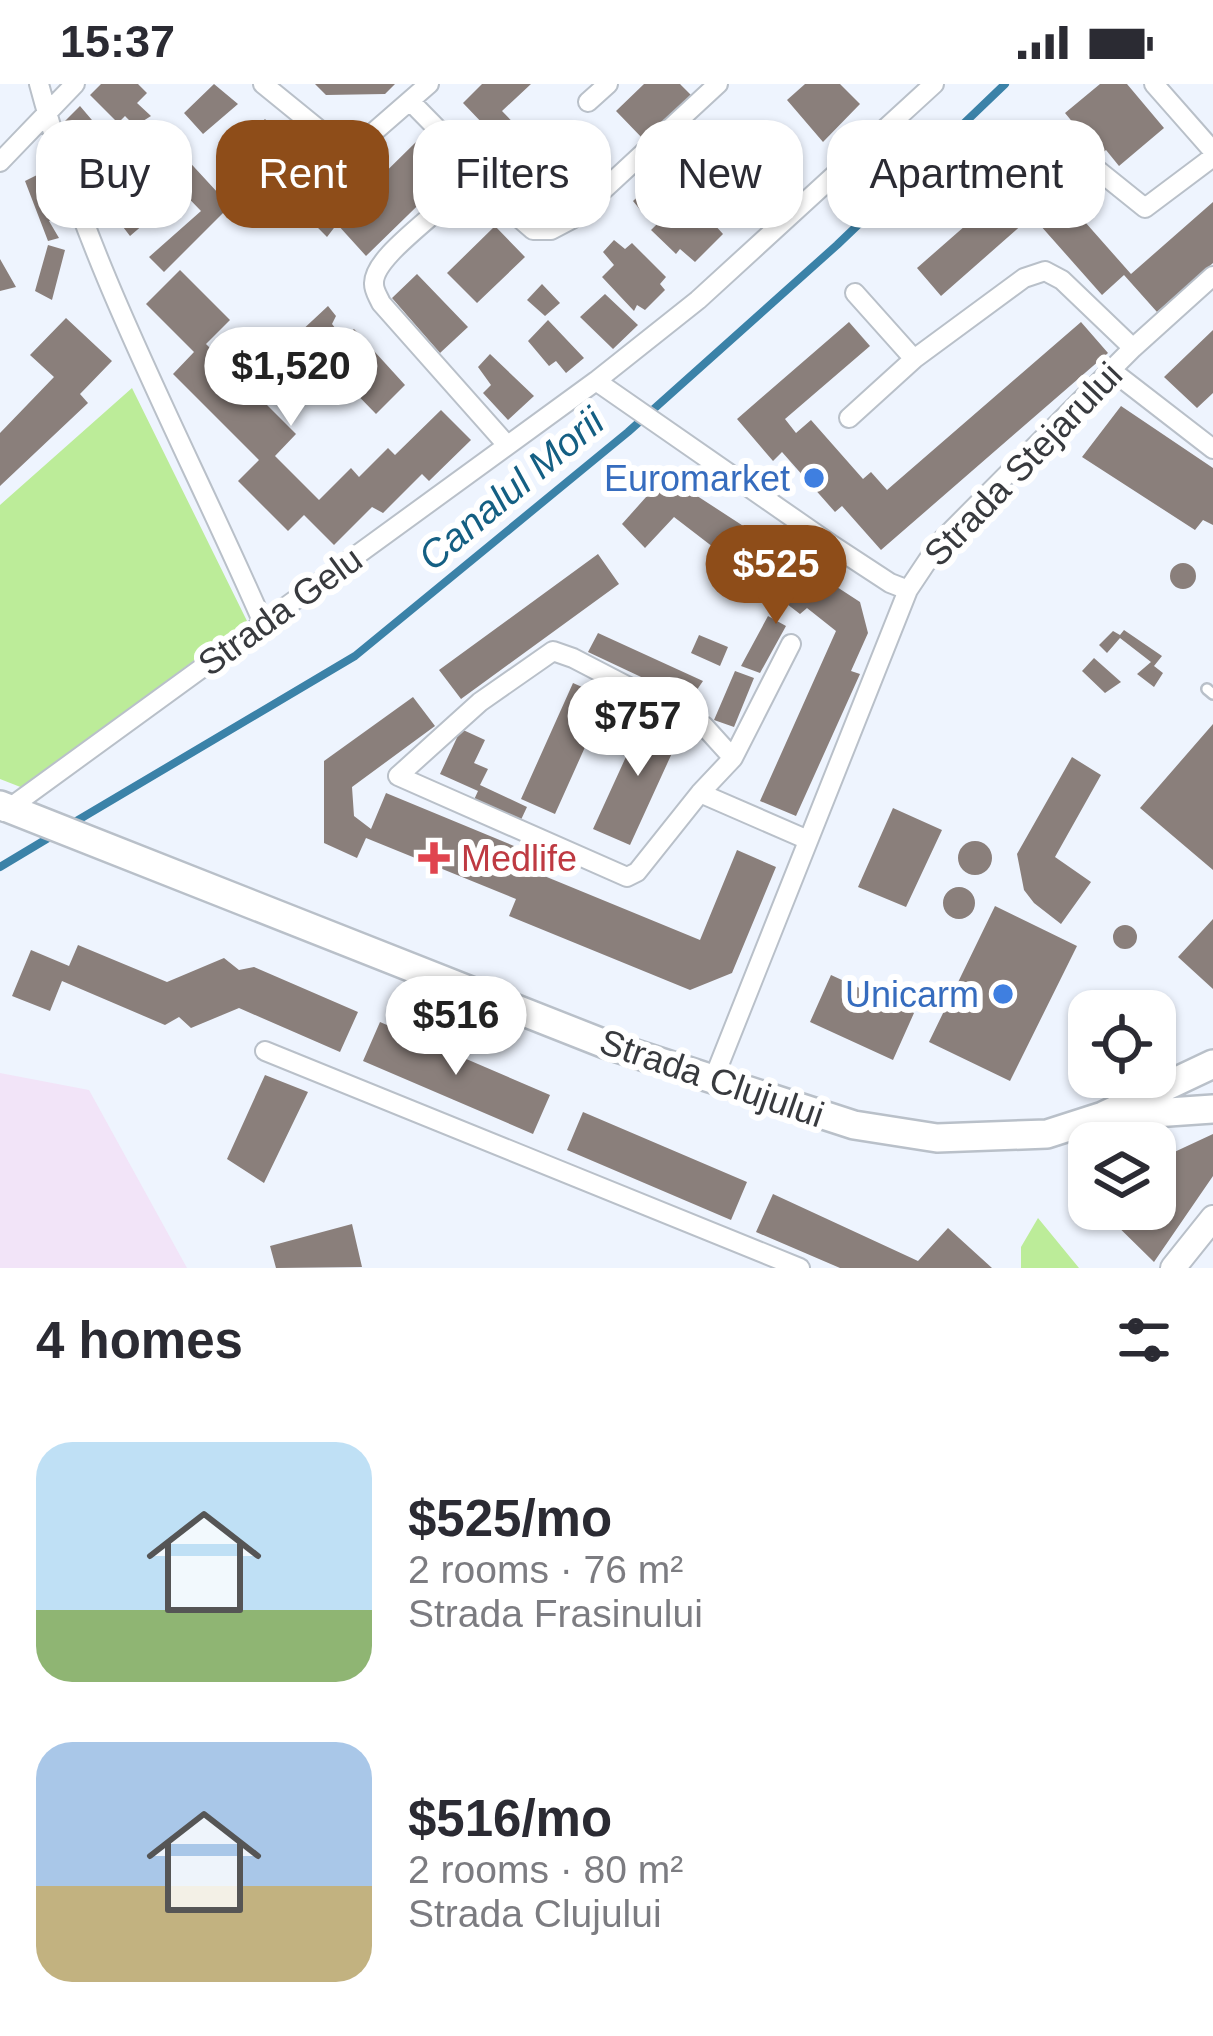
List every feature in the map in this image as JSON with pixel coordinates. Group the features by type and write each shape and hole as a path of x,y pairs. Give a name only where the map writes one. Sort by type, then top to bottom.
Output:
{"main road":[{"name":"Strada Clujului","path":"3,810 605,1044 854,1125 938,1138 1047,1134 1103,1115 1213,1064"},
{"name":"Strada Clujului","path":"1103,1115 1213,1109"}],"street":[{"path":"39,84 47,117 145,366 263,623"},
{"path":"0,162 75,84"},
{"path":"263,84 338,145 352,151 429,84"},
{"path":"589,102 608,84"},
{"path":"611,183 718,84"},
{"name":"Strada Gelu","path":"3,810 596,381 698,300 934,84"},
{"path":"1105,176 1145,208 1213,154 1154,84"},
{"path":"412,102 429,120"},
{"path":"420,228 380,263 374,283 380,303 507,445"},
{"path":"849,418 914,359 1024,278 1045,271 1062,280 1133,348"},
{"name":"Strada Stejarului","path":"712,1080 908,590 940,542 1133,348 1213,276"},
{"path":"855,293 914,359"},
{"path":"1111,370 1209,437"},
{"path":"596,381 832,545 908,590"},
{"path":"733,758 704,725 553,651 480,702 398,776 627,877 637,872 733,758 791,644"},
{"path":"700,793 808,840"},
{"path":"265,1051 800,1268"},
{"path":"1173,1268 1213,1218"},
{"path":"743,1268 750,1247"}],"shaded area":[{"path":"0,1073 89,1090 187,1268 0,1268"}],"green space":[{"path":"132,388 247,621 23,788 0,779 0,505"},
{"path":"1038,1218 1079,1268 1021,1268 1021,1247"}],"building":[{"path":"101,84 138,84 147,93 137,103 151,116 115,120 90,95"},
{"path":"214,84 238,104 203,134 184,113"},
{"path":"315,84 395,84 385,94 326,95"},
{"path":"482,84 531,84 502,111 511,120 479,120 463,103"},
{"path":"644,84 680,84 692,96 667,120 635,120 635,131 616,111"},
{"path":"805,84 840,84 860,104 844,120 827,120 823,142 787,100"},
{"path":"1100,84 1127,84 1164,128 1119,166 1105,151 1105,120 1071,120 1065,113"},
{"path":"80,106 92,120 66,120"},
{"path":"413,145 413,210 366,256 341,228 389,228 389,169"},
{"path":"192,165 216,191 216,220 164,272 149,257 182,228 192,228 192,219 201,211 192,202"},
{"path":"36,176 36,210 25,181"},
{"path":"1213,202 1213,263 1157,312 1124,275 1102,295 1043,228 1090,228 1131,274"},
{"path":"43,228 53,228 59,238 48,241"},
{"path":"493,228 525,257 477,303 447,273"},
{"path":"718,228 723,234 695,262 680,249 676,254 651,230"},
{"path":"963,228 1018,228 941,296 917,268"},
{"path":"614,240 625,249 632,243 666,277 660,284 665,290 645,310 637,305 634,311 602,277 614,265 603,252"},
{"path":"48,245 65,250 52,300 35,291"},
{"path":"0,259 16,287 0,291"},
{"path":"180,270 230,320 206,344 296,434 275,456 319,500 351,468 359,477 388,448 395,455 441,410 471,440 429,481 422,474 383,513 372,507 334,545 304,515 288,531 238,481 259,460 173,374 194,352 146,304"},
{"path":"417,274 468,327 440,353 392,298"},
{"path":"542,284 560,303 545,316 527,300"},
{"path":"605,294 638,325 613,349 580,317"},
{"path":"328,306 336,316 332,324 343,338 354,329 405,385 376,414 298,334"},
{"path":"66,318 112,361 80,394 88,403 0,486 0,433 54,377 30,355"},
{"path":"548,320 584,358 566,373 556,361 549,366 528,341"},
{"path":"849,322 870,346 785,419 796,433 811,420 863,479 871,472 887,490 1081,322 1108,353 881,550 842,506 835,512 782,452 773,461 737,419"},
{"path":"1213,330 1213,393 1197,408 1164,377"},
{"path":"490,354 534,396 508,420 483,393 491,385 478,367"},
{"path":"1121,406 1213,468 1213,525 1203,520 1195,530 1082,457"},
{"path":"655,487 688,490 860,602 868,633 851,671 860,674 796,816 760,801 836,631 807,608 800,614 674,517 645,548 622,524"},
{"path":"598,554 619,584 461,699 439,670"},
{"path":"1183,563 1196,576 1183,589 1170,576"},
{"path":"768,616 786,626 760,673 741,666"},
{"path":"1124,630 1162,656 1154,666 1163,673 1154,687 1137,674 1151,662 1120,638 1107,653 1099,645 1113,631 1120,635"},
{"path":"598,633 703,681 690,700 588,652"},
{"path":"699,635 728,647 720,666 691,653"},
{"path":"1094,658 1121,682 1105,693 1082,671"},
{"path":"735,671 754,678 734,727 714,720"},
{"path":"573,683 607,698 555,814 521,799"},
{"path":"413,697 435,726 352,787 354,816 371,829 386,793 543,858 537,873 700,940 737,850 776,867 732,973 690,990 509,916 516,899 366,838 357,858 324,843 324,761"},
{"path":"646,713 683,729 630,845 593,829"},
{"path":"1213,724 1213,870 1140,808"},
{"path":"461,729 485,740 474,763 488,769 480,785 527,807 519,824 473,802 478,791 440,774"},
{"path":"1072,757 1101,775 1055,857 1091,882 1061,924 1024,890 1017,854"},
{"path":"893,808 942,830 906,907 858,887"},
{"path":"975,841 987,846 992,858 987,870 975,875 963,870 958,858 963,846"},
{"path":"959,887 970,892 975,903 970,914 959,919 948,914 943,903 948,892"},
{"name":"Unicarm","path":"995,906 1077,946 1010,1081 929,1042"},
{"path":"1213,919 1213,989 1178,957"},
{"path":"1125,925 1134,928 1134,946 1125,949 1116,946 1113,937 1116,928"},
{"path":"78,945 167,982 224,958 239,970 254,967 358,1012 340,1052 239,1008 191,1028 179,1017 165,1025 62,981 50,1011 12,996 31,950 69,966"},
{"path":"831,975 914,1013 893,1060 810,1022"},
{"path":"380,1022 550,1095 533,1134 363,1061"},
{"path":"265,1075 308,1092 264,1183 227,1159"},
{"path":"583,1112 747,1182 731,1220 567,1150"},
{"path":"1213,1134 1213,1176 1176,1230 1176,1151"},
{"path":"773,1194 918,1261 948,1228 992,1268 840,1268 756,1232"},
{"path":"352,1224 362,1267 276,1268 270,1246"},
{"path":"1121,1230 1176,1230 1154,1262"}],"waterway":[{"name":"Canalul Morii","path":"68,826 355,656 628,432 837,245 1005,84"},
{"name":"Canalul Morii","path":"0,867 55,834"}],"place":[{"name":"Euromarket","path":"814,478"},
{"name":"Medlife","path":"434,858"},
{"name":"Unicarm","path":"1003,994"}]}
